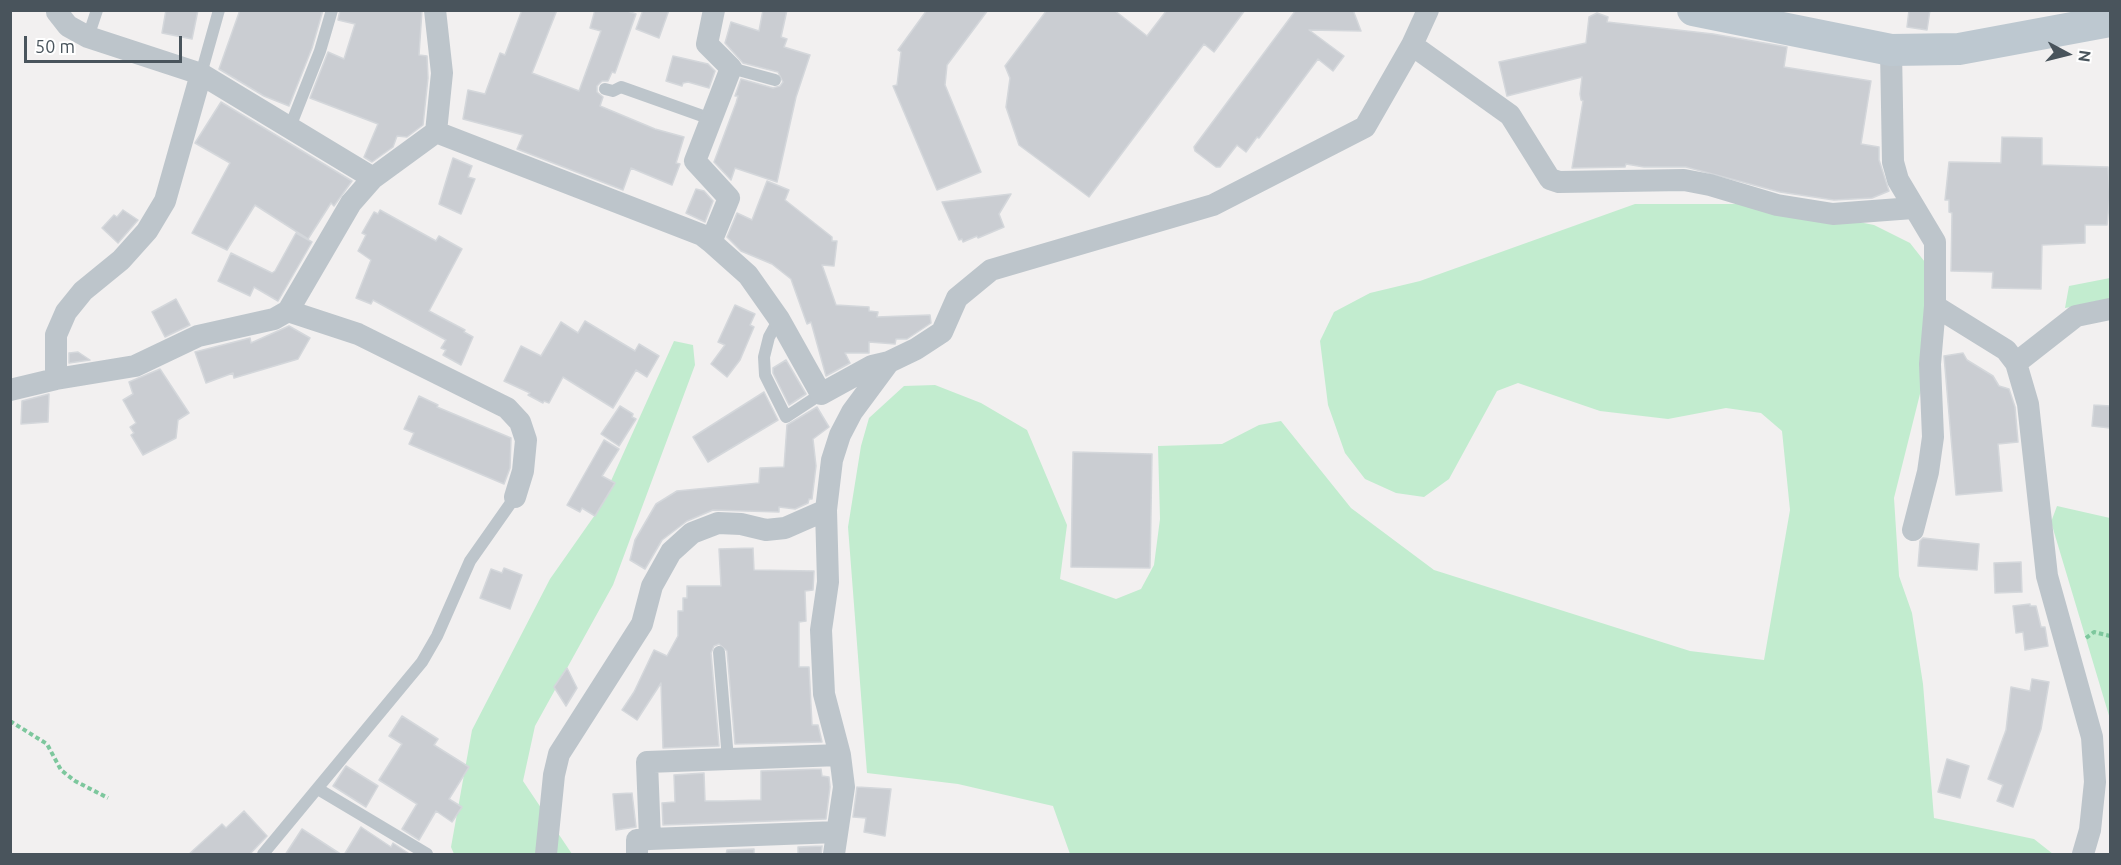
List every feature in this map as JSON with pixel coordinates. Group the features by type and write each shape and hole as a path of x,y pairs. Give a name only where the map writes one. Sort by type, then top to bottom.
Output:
{"main road":[{"path":"1693,10 1891,50 1959,50 2110,21"}],"street":[{"path":"10,390 56,378 135,366 198,336 274,319 288,310 351,204 373,178 436,132 442,73 435,10"},
{"path":"711,242 729,198 695,161 731,68 707,44 714,10"},
{"path":"436,132 702,235 748,275 779,319 821,394 872,366 889,362 916,350 942,332 957,298 991,270 1214,205 1365,127 1412,45 1428,10"},
{"path":"57,11 69,26 88,37 201,74 373,178"},
{"path":"1412,45 1510,115 1550,178 1559,182 1684,180 1710,184 1776,205 1833,214 1913,208"},
{"path":"1891,50 1893,162 1898,180 1935,242 1935,306 1930,364 1933,437 1928,472 1913,530"},
{"path":"56,378 56,335 66,312 83,291 121,260 147,231 165,201 201,74"},
{"path":"1935,306 2006,350 2016,363 2028,404 2047,576 2092,738 2095,782 2090,830 2083,855"},
{"path":"2016,363 2076,316 2110,309"},
{"path":"288,310 358,334 507,408 520,422 526,440 523,471 515,497"},
{"path":"834,855 844,787 840,756 824,694 820,630 828,582 826,510 832,460 840,435 852,412 889,362"},
{"path":"546,855 554,775 559,754 642,624 652,586 671,552 692,533 718,523 741,524 766,531 785,528 826,510"},
{"path":"837,832 644,847 647,762 840,756"}],"lane":[{"path":"88,37 97,10"},
{"path":"201,74 219,10"},
{"path":"290,127 320,51 332,10"},
{"path":"731,68 775,80"},
{"path":"605,88 613,91 621,87 711,119"},
{"path":"779,319 769,338 764,357 765,375 786,417 821,394"},
{"path":"263,855 422,662 437,636 470,561 515,497"},
{"path":"719,652 728,759"},
{"path":"318,789 427,854"}],"path":[{"path":"10,721 47,744 61,770 75,781 108,798"}],"green space":[{"path":"1635,204 1768,204 1874,225 1910,243 1932,271 1935,334 1894,498 1899,576 1912,613 1923,684 1934,818 2034,839 2053,854 1070,854 1053,806 958,784 867,773 848,527 861,446 869,418 904,386 935,385 981,403 1027,430 1067,525 1060,579 1116,599 1141,589 1154,565 1160,519 1158,446 1222,444 1259,425 1281,421 1351,508 1434,570 1690,651 1764,660 1790,510 1782,431 1761,413 1726,408 1668,419 1600,411 1518,383 1497,391 1449,479 1424,497 1396,493 1365,479 1345,453 1328,405 1320,341 1334,312 1370,293 1420,281"},
{"path":"2110,278 2110,301 2065,308 2069,286"},
{"path":"674,341 693,345 695,365 613,585 535,726 523,781 572,854 454,854 451,847 472,730 550,579 597,512"},
{"path":"2057,506 2110,518 2110,719 2051,522"}],"building":[{"path":"166,10 198,10 192,39 162,33"},
{"path":"240,10 323,10 312,48 289,106 264,96 219,69"},
{"path":"340,10 422,10 419,55 427,56 428,78 423,125 407,137 397,136 393,147 372,162 364,157 378,124 310,98 328,52 344,59 355,24 338,20"},
{"path":"522,10 557,10 532,73 579,91 601,31 590,28 595,10 625,10 636,14 615,73 612,72 608,81 602,81 597,86 597,92 603,97 600,106 655,129 684,137 676,163 680,164 672,185 631,168 623,190 517,149 523,135 463,119 468,90 485,94 500,53 505,55"},
{"path":"643,10 669,10 659,38 636,29"},
{"path":"763,10 787,10 781,37 787,39 784,47 810,55 796,97 777,182 735,168 731,180 714,162 736,103 738,96 735,96 741,79 773,88 780,86 783,82 778,72 743,63 725,43 731,22 759,31"},
{"path":"927,10 988,10 947,65 945,85 981,172 937,190 893,86 897,85 901,52 898,50"},
{"path":"1047,10 1114,10 1147,36 1167,10 1245,10 1214,52 1204,44 1089,197 1019,145 1006,107 1010,78 1005,66"},
{"path":"1296,10 1353,10 1361,31 1309,30 1344,56 1333,71 1318,59 1246,152 1237,145 1220,167 1216,167 1195,151 1194,147"},
{"path":"1909,10 1930,10 1927,30 1907,27"},
{"path":"1597,13 1608,17 1607,22 1713,34 1787,47 1784,67 1871,81 1861,144 1879,147 1879,160 1889,191 1872,198 1834,200 1780,192 1686,167 1644,167 1626,164 1625,167 1572,168 1583,101 1580,94 1582,77 1507,96 1499,62 1586,43 1589,17"},
{"path":"673,56 708,64 715,71 709,88 688,82 683,83 682,86 666,81"},
{"path":"221,102 352,181 334,206 331,203 308,239 255,205 227,250 192,233 230,163 195,143"},
{"path":"2002,137 2042,138 2042,165 2108,167 2110,195 2107,225 2085,225 2085,243 2042,245 2041,289 1992,288 1993,272 1951,271 1952,213 1949,212 1949,200 1945,200 1949,162 2001,163"},
{"path":"453,158 472,166 468,177 475,179 461,214 439,204"},
{"path":"767,181 789,190 785,200 832,237 832,241 837,241 834,266 822,265 836,305 869,307 869,311 878,312 877,317 930,315 931,323 907,339 896,339 895,344 869,342 869,353 845,353 850,363 826,376 811,322 807,324 791,279 772,264 741,251 727,237 737,213 752,220"},
{"path":"696,189 704,191 713,201 705,222 686,213"},
{"path":"1011,194 999,214 1004,227 963,242 962,239 959,240 942,202"},
{"path":"123,210 138,220 118,243 102,228 114,215 117,217"},
{"path":"380,210 436,241 439,236 462,249 429,311 465,330 464,332 473,337 461,365 443,355 446,350 441,348 446,340 373,300 371,304 356,298 371,260 358,251 366,235 362,233 374,212 378,214"},
{"path":"296,233 312,242 278,301 254,287 250,296 218,281 231,253 272,273"},
{"path":"176,299 190,325 165,337 152,312"},
{"path":"735,305 755,314 750,325 754,327 740,360 727,377 711,364 725,345 718,342"},
{"path":"585,321 635,351 639,344 659,356 647,377 636,370 613,408 563,377 549,403 544,401 543,403 528,395 530,393 504,381 521,346 541,356 561,322 578,333"},
{"path":"289,326 310,338 298,359 234,378 233,373 206,383 195,352 250,338 251,343"},
{"path":"78,352 90,360 69,363 69,353"},
{"path":"1963,353 1967,360 1993,376 1999,386 2009,389 2015,407 2018,442 1998,444 2002,491 1956,495 1944,356"},
{"path":"786,360 806,394 789,405 773,373 773,368"},
{"path":"160,369 189,413 178,420 176,438 143,455 131,435 134,433 130,427 136,423 123,400 133,394 129,382"},
{"path":"764,392 778,420 708,462 693,437"},
{"path":"49,394 48,422 21,424 22,401"},
{"path":"419,396 438,405 437,407 511,438 510,468 504,484 409,444 414,433 404,429"},
{"path":"2094,405 2110,406 2110,428 2092,426"},
{"path":"620,406 633,414 632,417 636,419 619,446 601,434"},
{"path":"817,407 829,427 813,439 816,466 812,499 809,499 808,503 795,509 779,507 779,512 713,510 687,521 662,540 645,569 630,560 635,540 656,504 677,491 759,483 760,468 784,467 787,425"},
{"path":"604,440 619,449 602,476 615,483 595,516 582,508 580,512 567,505"},
{"path":"1073,452 1152,454 1150,568 1071,567"},
{"path":"1923,538 1979,544 1977,570 1918,566 1920,541"},
{"path":"753,548 754,570 814,571 813,590 805,591 806,621 799,622 799,667 809,667 812,725 818,725 822,742 735,744 727,651 719,644 714,646 711,653 719,746 663,748 661,683 637,720 622,710 634,692 654,650 667,656 678,636 678,611 683,611 683,598 687,598 687,586 721,586 719,549"},
{"path":"2021,562 2022,592 1995,593 1994,563"},
{"path":"504,568 522,575 510,609 480,598 491,569 502,573"},
{"path":"2030,604 2030,606 2036,606 2041,627 2045,627 2048,646 2025,650 2023,632 2016,633 2013,606"},
{"path":"567,668 577,688 566,706 554,687"},
{"path":"2032,679 2049,682 2041,729 2013,807 1997,801 2003,785 1988,779 2006,730 2011,687 2030,691"},
{"path":"402,716 438,739 434,745 469,767 449,799 462,807 452,822 436,811 419,840 402,829 417,804 379,780 402,744 389,736"},
{"path":"1947,759 1969,766 1960,798 1938,792"},
{"path":"346,766 378,786 366,807 333,786"},
{"path":"821,769 822,776 829,777 830,787 826,819 663,825 662,803 675,802 674,775 704,773 705,801 761,800 761,771"},
{"path":"857,787 891,789 885,836 864,832 866,818 853,817"},
{"path":"632,793 636,827 616,830 613,794"},
{"path":"244,811 267,836 249,855 188,855 222,824 226,828"},
{"path":"361,827 391,847 393,843 411,855 344,855"},
{"path":"302,829 342,855 285,855"},
{"path":"822,846 821,855 798,855 798,847"},
{"path":"754,849 754,855 726,855 727,850"}]}
